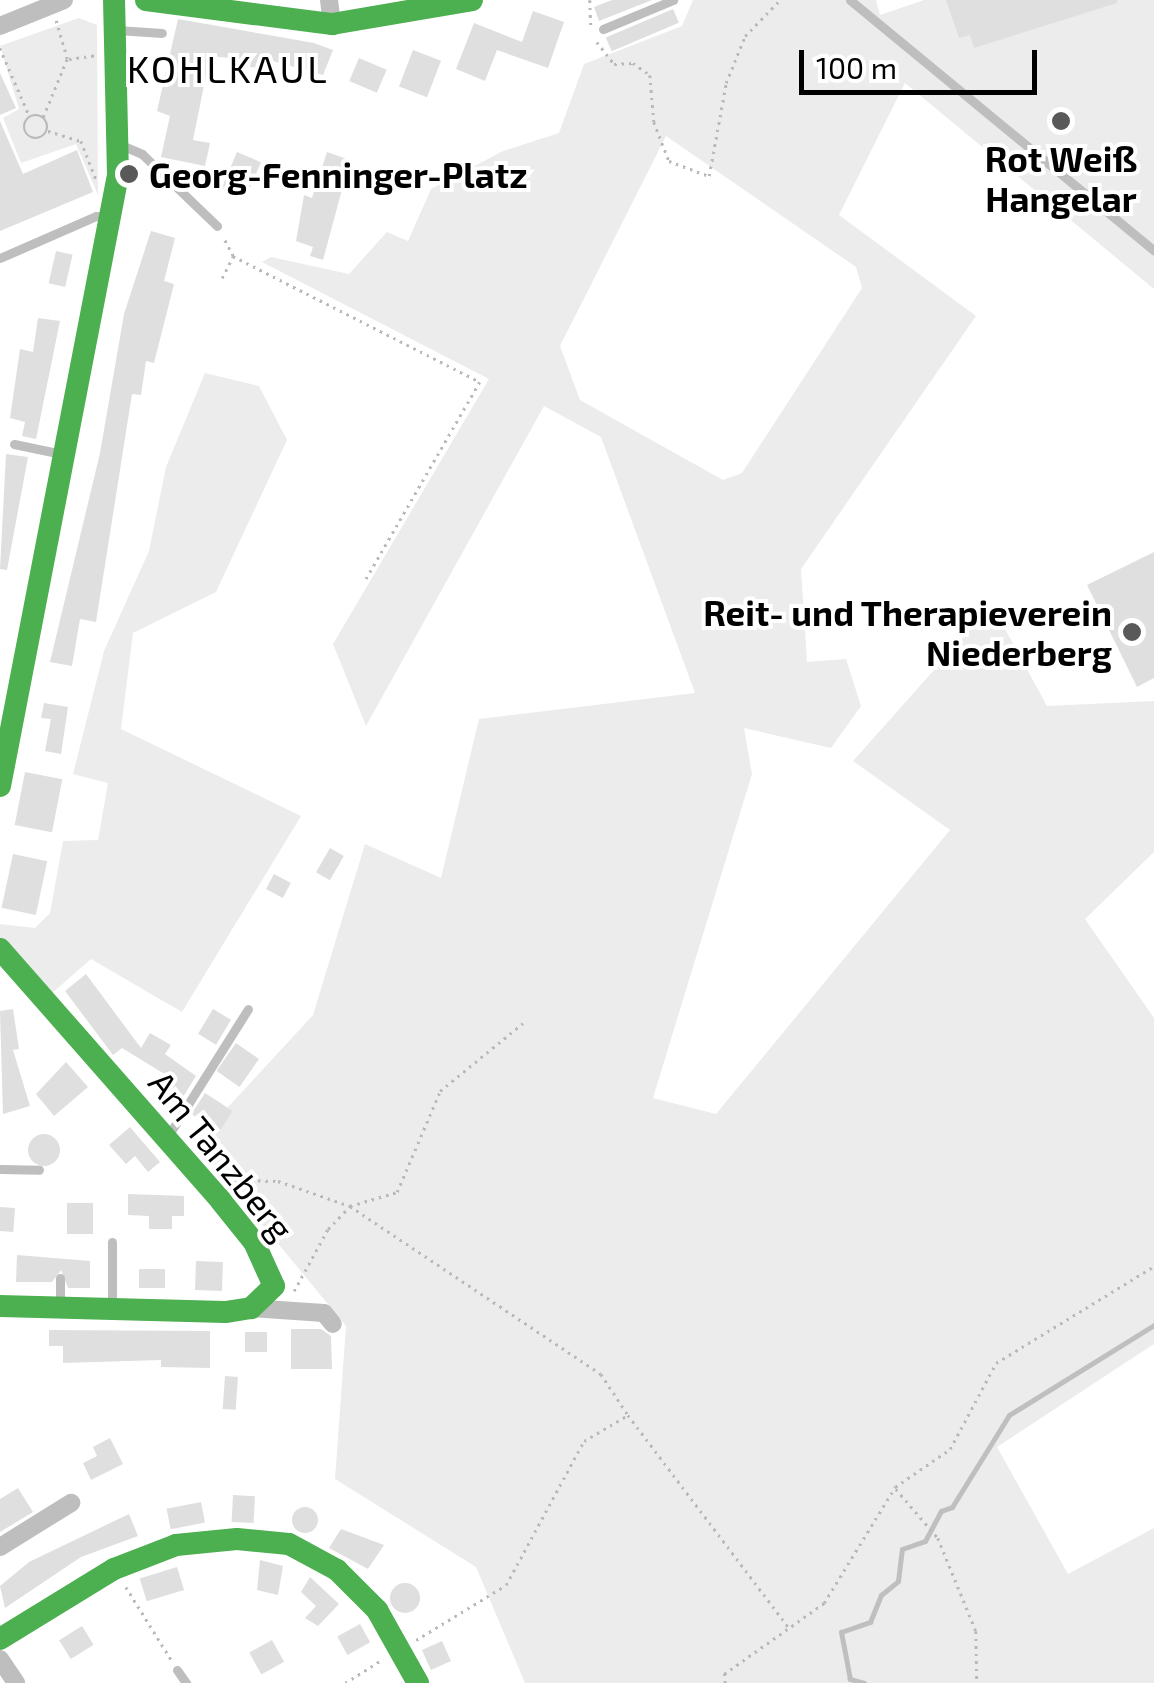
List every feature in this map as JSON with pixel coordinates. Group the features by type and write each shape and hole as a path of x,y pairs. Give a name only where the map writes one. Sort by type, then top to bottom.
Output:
{"street":[{"path":"0,786 111,217 121,144 114,0"},
{"path":"146,0 330,12 472,0"},
{"path":"0,26 61,7"},
{"name":"Am Tanzberg","path":"0,949 254,1242 274,1286 251,1308"},
{"path":"0,1306 251,1308 324,1313 334,1324"},
{"path":"0,1548 70,1503"},
{"path":"0,1639 114,1569 176,1545 237,1539 289,1544 336,1570 403,1647 418,1683"},
{"path":"0,1659 16,1683"}],"lane":[{"path":"603,29 673,0"},
{"path":"850,0 1154,251"},
{"path":"117,30 162,33"},
{"path":"121,144 142,154 218,226"},
{"path":"0,258 96,216 111,217"},
{"path":"14,444 65,455"},
{"path":"166,1139 248,1009"},
{"path":"0,1169 39,1170"},
{"path":"112,1242 112,1308"},
{"path":"60,1278 60,1307"},
{"path":"177,1670 186,1683"}],"path":[{"path":"602,42 614,64 632,64 650,75 654,122 669,161 709,176 739,52 780,0"},
{"path":"48,131 43,117 67,59 61,7"},
{"path":"0,48 30,117"},
{"path":"67,59 105,54"},
{"path":"30,117 43,117"},
{"path":"30,117 24,127 30,138 48,131 81,141 99,187"},
{"path":"218,226 232,256 480,382 365,581"},
{"path":"222,278 232,256"},
{"path":"274,1286 297,1291 328,1229 350,1206 397,1192 440,1091 523,1022"},
{"path":"202,1179 278,1181 350,1206 600,1374 790,1629"},
{"path":"724,1683 724,1674 824,1604 896,1488 950,1449 996,1363 1154,1266"},
{"path":"345,1683 506,1584 584,1441 628,1415"},
{"path":"896,1488 938,1538 976,1631 976,1683"},
{"path":"114,1569 177,1670"}],"shaded area":[{"path":"693,0 876,0 880,15 924,0 1154,0 1154,289 905,83 839,215 976,316 801,569 807,662 846,659 861,706 831,748 744,728 752,774 653,1098 716,1114 950,830 853,761 992,605 1047,706 1154,701 1154,852 1085,919 1154,1018 1154,1344 997,1447 1068,1574 1154,1528 1154,1683 525,1683 476,1567 335,1479 346,1326 195,1143 313,1015 365,844 441,878 479,719 695,693 601,437 544,406 366,726 333,644 489,379 262,262 271,257 349,274 387,232 408,241 431,189 503,151 559,133 584,64 682,26","holes":["666,136 856,267 862,288 742,473 723,480 580,400 560,346"]},
{"name":"Georg-Fenninger-Platz","path":"79,18 97,25 98,195 76,144 21,163 3,118 19,109 0,46"},
{"path":"205,373 259,386 287,440 216,592 133,633 121,729 301,816 182,1012 91,959 51,994 0,938 0,924 35,928 50,913 63,841 98,840 108,783 73,774 104,651 149,551 166,467"}],"building":[{"path":"612,0 652,0 599,21 594,7"},
{"path":"946,0 1117,3 974,48 970,35 959,38"},
{"path":"673,9 679,23 612,51 606,38"},
{"path":"533,11 564,22 548,68 497,50 485,81 456,69 474,23 522,42"},
{"path":"178,19 314,43 333,50 323,75 265,59 264,69 250,67 251,60 210,56 193,140 210,143 205,166 161,157 170,116 157,111"},
{"path":"413,50 441,61 427,97 399,86"},
{"path":"359,58 387,70 377,93 349,81"},
{"path":"0,73 16,108 0,115"},
{"path":"0,121 23,174 77,150 93,192 0,231"},
{"path":"237,152 261,162 246,198 222,188"},
{"path":"327,152 350,160 323,260 310,256 313,247 296,241 304,195 312,198"},
{"path":"151,231 175,238 164,281 174,284 154,363 146,361 141,395 132,394 96,622 80,619 72,666 50,662 100,453 124,314"},
{"path":"56,251 73,255 65,287 49,283"},
{"path":"38,318 60,321 36,439 22,436 25,422 10,418 20,349 33,352"},
{"path":"6,454 28,457 7,570 0,569"},
{"name":"Reit- und Therapieverein Niederberg","path":"1154,552 1154,678 1137,687 1087,585"},
{"path":"44,703 68,707 61,754 45,751 51,719 41,718"},
{"path":"25,772 62,779 52,832 15,825"},
{"path":"330,848 344,856 330,880 316,872"},
{"path":"13,854 47,861 36,915 2,908"},
{"path":"274,874 291,883 283,898 266,889"},
{"path":"86,974 141,1048 150,1033 171,1045 165,1054 196,1076 178,1105 161,1094 171,1078 122,1048 113,1055 65,991"},
{"path":"13,1009 19,1049 13,1050 30,1106 3,1114 0,1011"},
{"path":"213,1009 231,1020 216,1045 198,1034"},
{"path":"236,1043 259,1059 239,1087 216,1071"},
{"path":"66,1062 88,1087 54,1116 36,1094"},
{"path":"205,1093 233,1111 219,1132 191,1114"},
{"path":"130,1127 160,1162 148,1172 135,1156 126,1164 109,1145"},
{"path":"44,1134 55,1139 60,1150 55,1161 44,1166 33,1161 28,1150 33,1139"},
{"path":"128,1194 184,1196 184,1216 172,1216 172,1229 149,1229 149,1216 128,1215"},
{"path":"67,1203 93,1203 93,1234 67,1234"},
{"path":"0,1207 15,1208 13,1232 0,1231"},
{"path":"17,1255 90,1261 90,1288 68,1288 61,1270 52,1282 16,1282"},
{"path":"196,1261 223,1262 222,1291 195,1290"},
{"path":"139,1269 165,1269 165,1288 139,1288"},
{"path":"291,1329 321,1329 331,1336 332,1369 291,1369"},
{"path":"49,1330 210,1331 210,1368 161,1367 161,1360 63,1363 63,1346 49,1346"},
{"path":"245,1332 267,1332 267,1352 245,1352"},
{"path":"225,1376 238,1377 236,1410 223,1409"},
{"path":"110,1438 123,1464 91,1480 83,1463 97,1456 93,1447"},
{"path":"18,1488 33,1512 0,1532 0,1499"},
{"path":"233,1495 255,1496 254,1523 232,1522"},
{"path":"201,1502 205,1523 171,1529 167,1509"},
{"path":"305,1507 314,1511 318,1520 314,1529 305,1533 296,1529 292,1520 296,1511"},
{"path":"129,1514 138,1536 81,1557 5,1608 0,1586 29,1562"},
{"path":"341,1529 384,1545 368,1569 329,1548"},
{"path":"260,1560 283,1566 278,1595 257,1590"},
{"path":"177,1567 184,1590 147,1601 140,1578"},
{"path":"310,1577 339,1604 318,1626 305,1618 316,1606 301,1592"},
{"path":"405,1583 416,1587 420,1598 416,1609 405,1613 394,1609 390,1598 394,1587"},
{"path":"360,1624 370,1642 347,1655 337,1637"},
{"path":"82,1626 94,1645 71,1659 59,1640"},
{"path":"272,1640 284,1662 261,1674 249,1653"},
{"path":"442,1641 451,1661 431,1670 422,1650"}],"waterway":[{"path":"864,1683 850,1679 841,1632 870,1622 881,1595 898,1581 902,1549 925,1541 941,1511 952,1507 1009,1415 1154,1325"}],"traffic: fast":[{"path":"0,786 118,175 114,0"},
{"path":"146,0 332,24 472,0"},
{"path":"0,949 221,1201 254,1242 274,1286 251,1308 225,1312 0,1306"},
{"path":"0,1639 114,1569 176,1545 237,1539 289,1544 337,1570 377,1610 418,1683"}],"place":[{"name":"Rot Weiß Hangelar","path":"1061,121"},
{"name":"Georg-Fenninger-Platz","path":"129,174"},
{"name":"Reit- und Therapieverein Niederberg","path":"1132,632"}],"district":[{"name":"KOHLKAUL","path":"228,69"}]}
